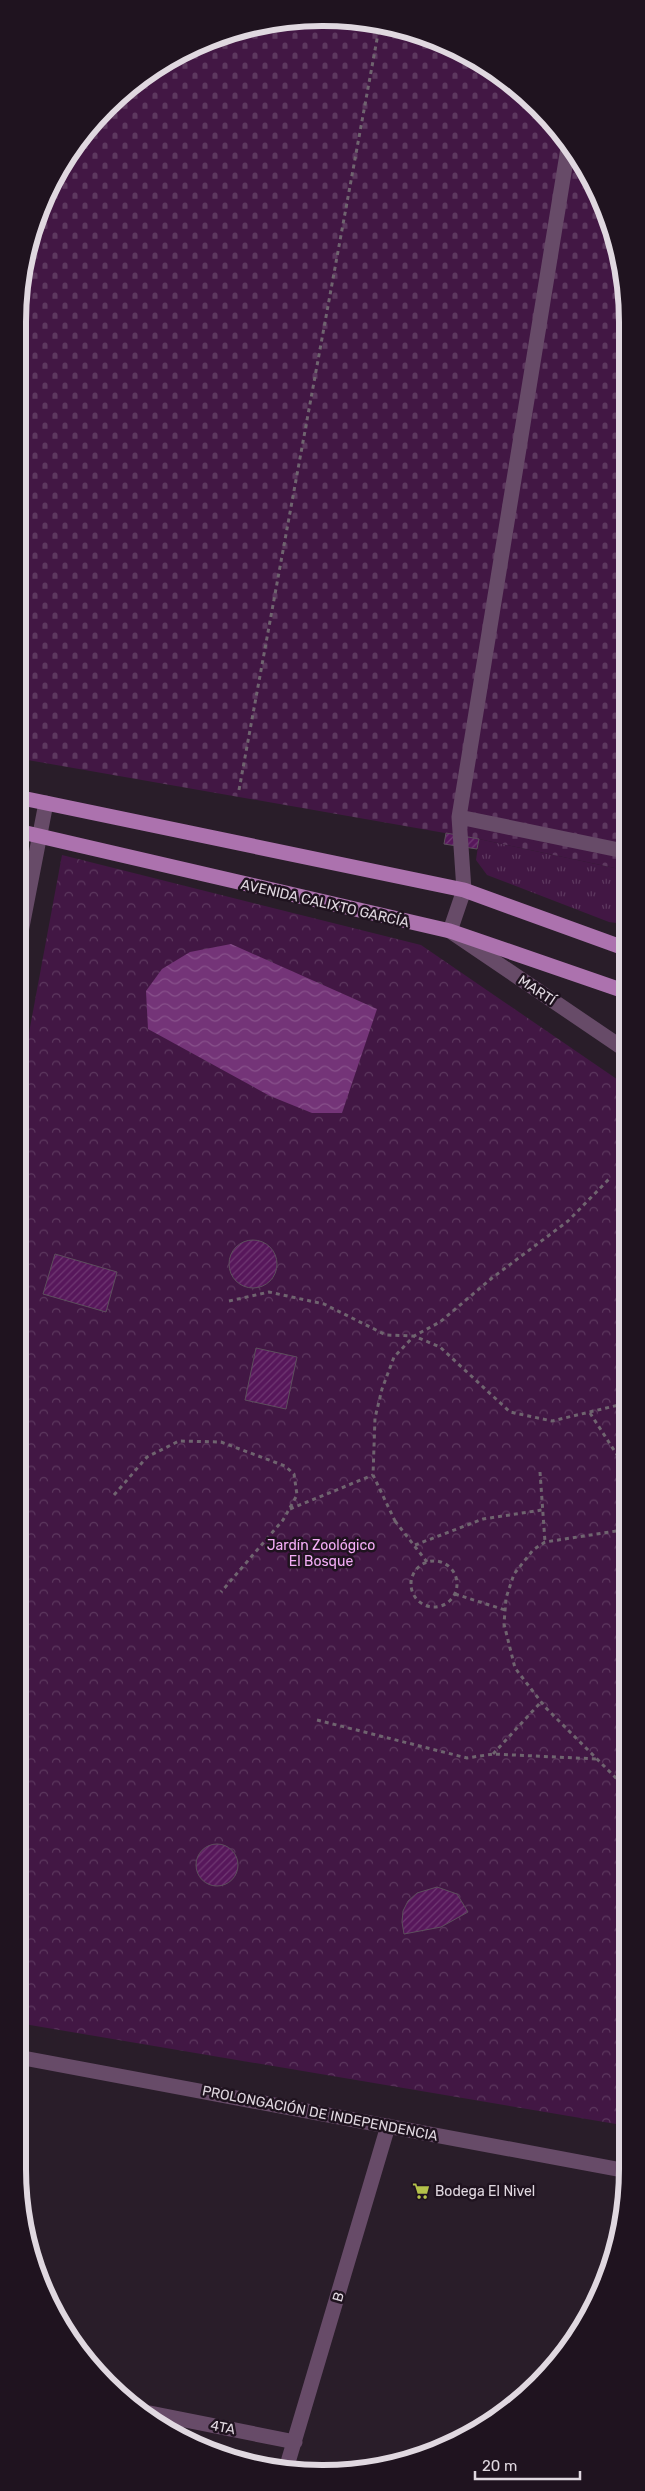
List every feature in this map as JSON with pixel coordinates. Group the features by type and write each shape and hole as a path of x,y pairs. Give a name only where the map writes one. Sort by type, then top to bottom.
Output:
{"main road":[{"path":"26,799 464,890 619,946"},
{"name":"AVENIDA CALIXTO GARCÍA","path":"26,833 450,932 619,988"}],"street":[{"path":"450,932 464,890 459,817 567,155"},
{"path":"26,905 46,803"},
{"path":"459,817 619,851"},
{"name":"MARTÍ","path":"450,932 619,1046"},
{"name":"PROLONGACIÓN DE INDEPENDENCIA","path":"26,2058 619,2169"},
{"name":"B","path":"288,2462 388,2126"},
{"name":"4TA","path":"157,2414 295,2442"}],"path":[{"path":"239,790 378,32"},
{"path":"427,1562 415,1545 395,1521 396,1523 373,1475 375,1418 382,1389 394,1357 414,1336 440,1322 492,1278 568,1221 611,1178"},
{"path":"229,1301 269,1292 324,1304 386,1335 414,1336 440,1347 510,1412 552,1421 619,1405"},
{"path":"590,1413 619,1458"},
{"path":"114,1495 147,1457 179,1441 222,1442 285,1466 294,1474 297,1495 283,1520 221,1592"},
{"path":"540,1472 545,1542"},
{"path":"289,1509 373,1475"},
{"path":"415,1545 483,1519 542,1510"},
{"path":"619,1531 545,1542 532,1550 514,1574 506,1598 504,1624 514,1668 541,1702 619,1781"},
{"path":"435,1561 449,1566 457,1579 454,1594 445,1604 437,1606 423,1604 417,1600 413,1593 412,1578 420,1566 427,1562 435,1561"},
{"path":"454,1594 505,1610"},
{"path":"493,1754 541,1702"},
{"path":"318,1720 467,1758 493,1754 598,1760"}],"green space":[{"path":"322,26 361,29 399,36 418,42 471,66 503,87 518,100 558,142 588,191 609,246 616,284 619,322 619,869 479,839 26,760 26,322 29,284 36,246 49,209 66,174 87,142 113,113 142,87 174,66 209,49 246,36 303,27"},
{"path":"479,839 619,869 619,923 609,922 487,875 476,860"},
{"name":"Jardín Zoológico El Bosque","path":"62,855 421,945 619,1081 619,2124 26,2024 26,1049"}],"water":[{"path":"231,944 377,1009 342,1113 312,1113 270,1096 148,1029 146,991 162,969 190,952"}],"building":[{"path":"446,833 479,839 477,849 444,844"},
{"path":"253,1240 262,1242 270,1247 275,1255 277,1264 275,1273 270,1281 262,1286 253,1288 244,1286 236,1281 231,1273 229,1264 231,1255 236,1247 244,1242"},
{"path":"55,1254 117,1272 106,1312 43,1294"},
{"path":"256,1348 297,1357 286,1409 245,1400"},
{"path":"217,1844 232,1850 238,1865 232,1880 217,1886 202,1880 196,1865 202,1850"},
{"path":"437,1887 457,1894 468,1912 441,1927 404,1934 403,1911 408,1901 417,1893"}],"place":[{"name":"Bodega El Nivel","path":"421,2191"}]}
